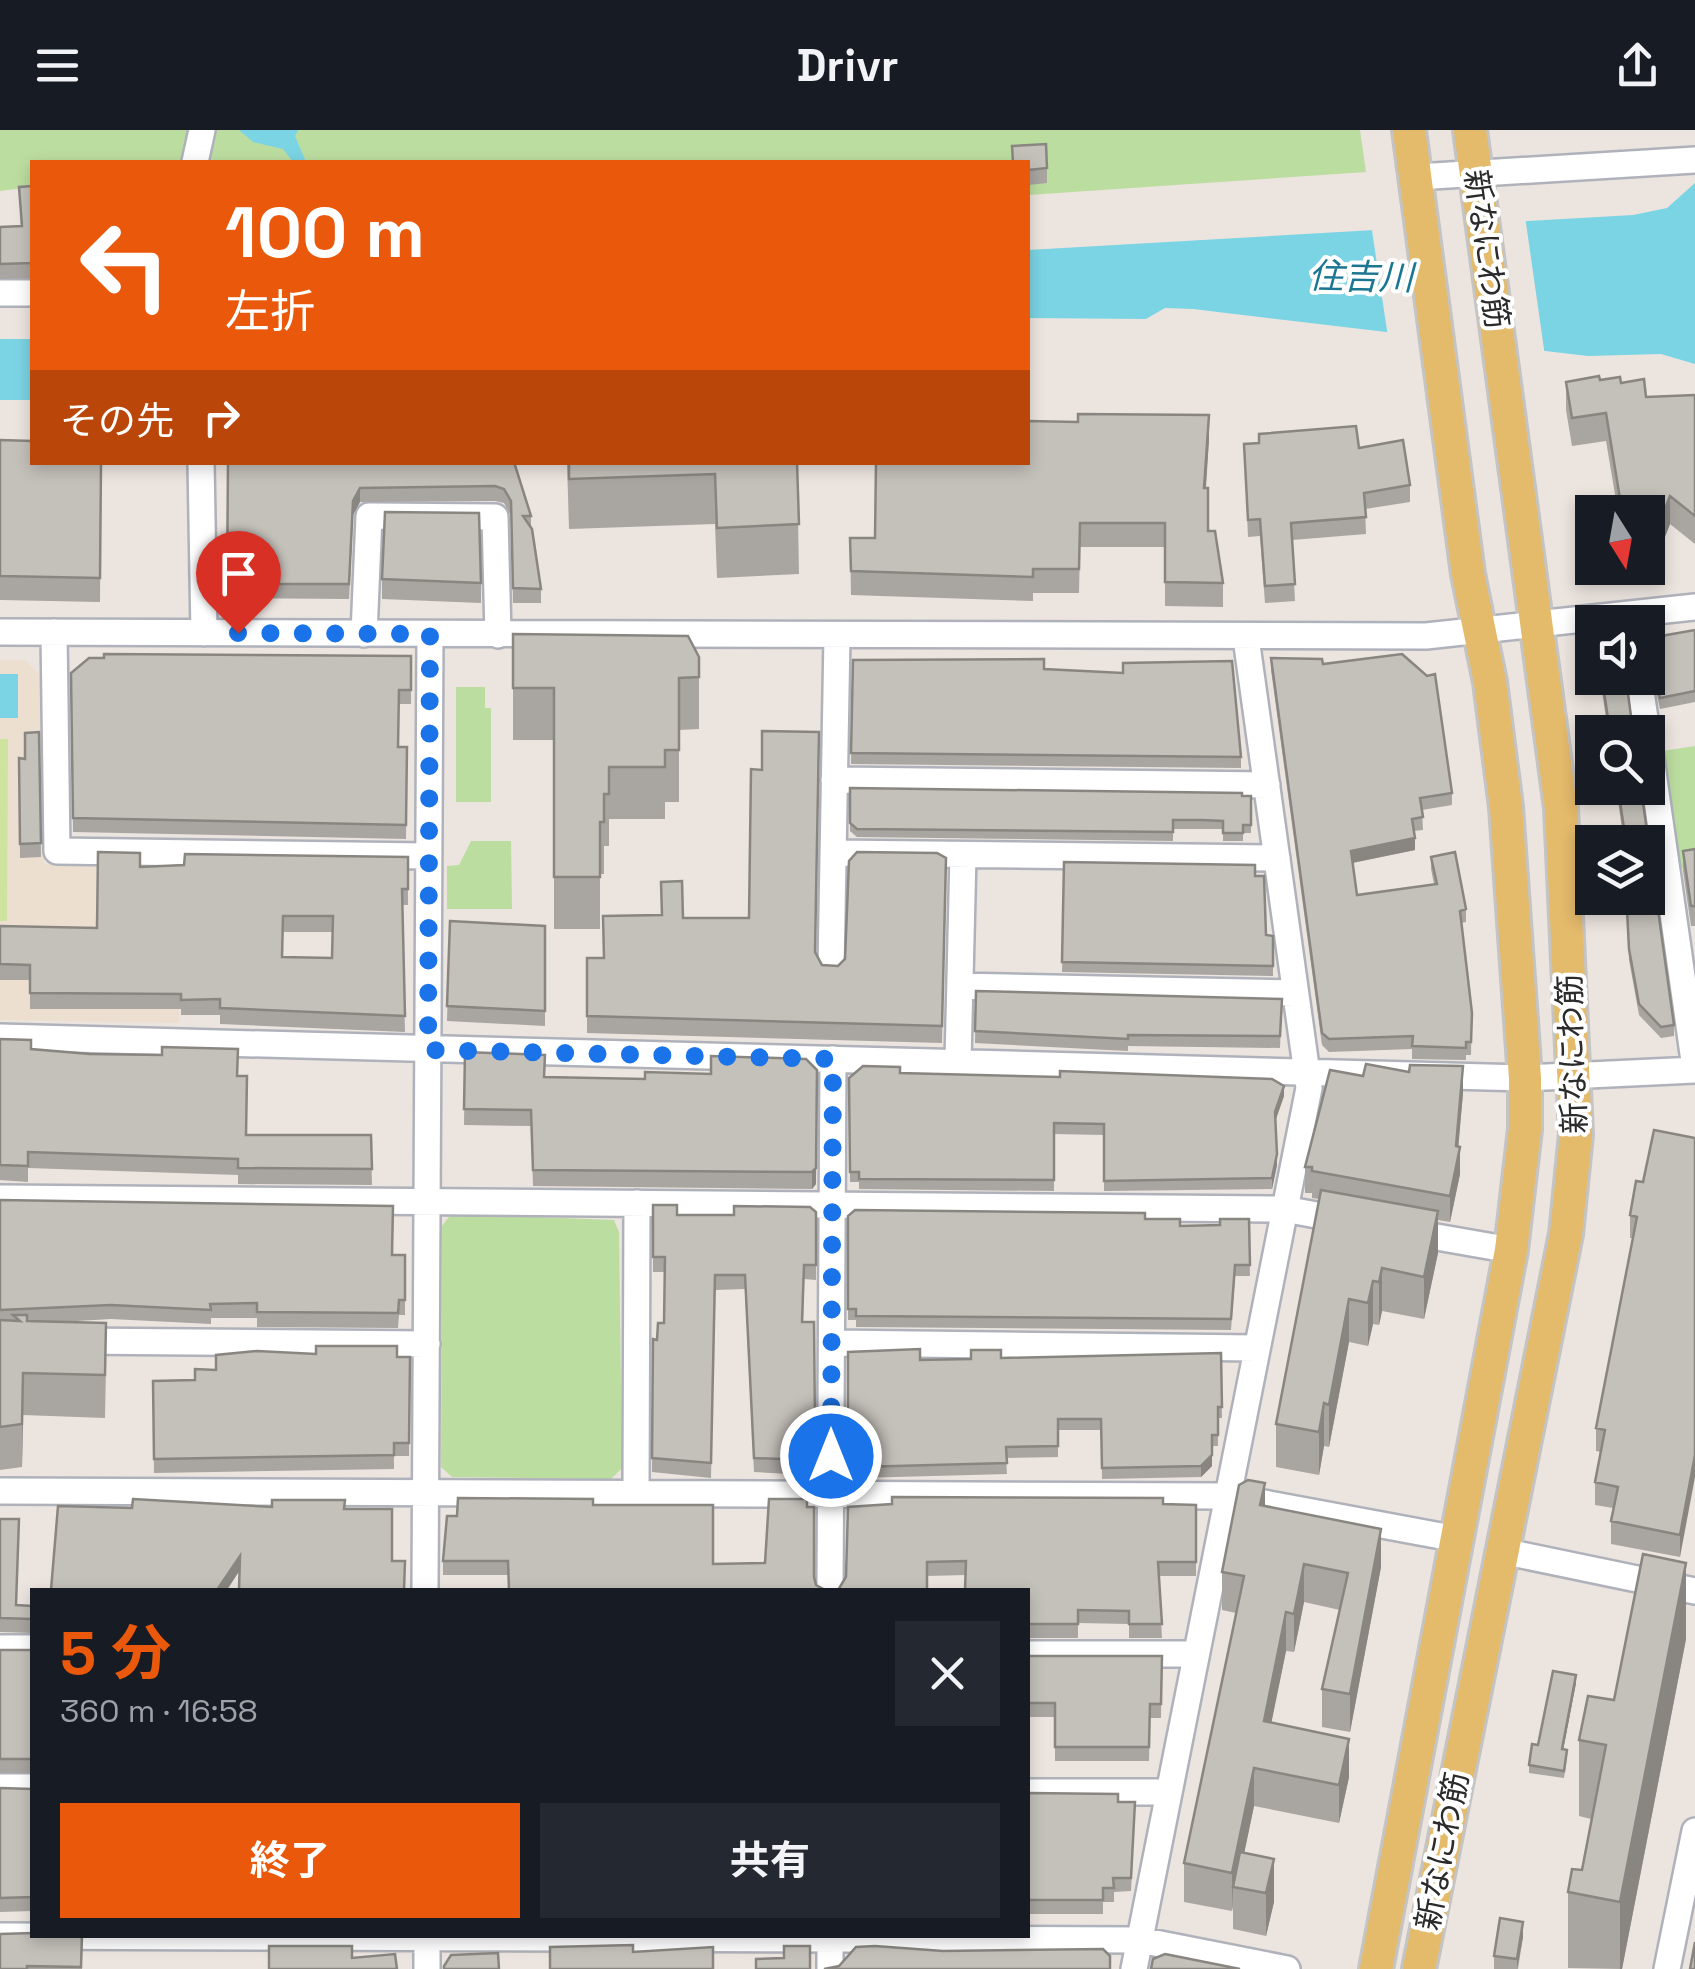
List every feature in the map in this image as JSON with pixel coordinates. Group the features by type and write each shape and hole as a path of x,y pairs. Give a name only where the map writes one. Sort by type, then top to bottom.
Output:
{"main road":[{"name":"新なにわ筋","path":"1376,1969 1512,1250 1525,1129 1506,807 1468,574 1409,130"},
{"name":"新なにわ筋","path":"1419,1969 1566,1234 1576,1134 1561,808 1470,130"}],"street":[{"path":"195,160 202,130"},
{"path":"1419,193 1695,160"},
{"path":"0,293 30,293"},
{"path":"201,465 204,633"},
{"path":"364,634 370,516 496,517 498,634"},
{"path":"1665,613 1695,607"},
{"path":"0,632 1246,638 1480,633 1575,624"},
{"path":"54,632 57,851 428,856"},
{"path":"426,1588 430,634"},
{"path":"831,969 837,636"},
{"path":"1134,1969 1308,1088 1246,638"},
{"path":"834,780 1266,785"},
{"path":"0,1037 1306,1069 1524,1078 1695,1069 1657,805"},
{"path":"833,853 1277,858"},
{"path":"958,1061 963,855"},
{"path":"960,986 1295,993"},
{"path":"830,1588 833,1059"},
{"path":"0,1198 1284,1209 1512,1250"},
{"path":"636,1494 637,1203"},
{"path":"39,1341 427,1344"},
{"path":"832,1343 1256,1348"},
{"path":"0,1490 1226,1496 1457,1539"},
{"path":"1502,1551 1695,1591"},
{"path":"0,1648 30,1648"},
{"path":"1030,1654 1194,1654"},
{"path":"0,1787 30,1787"},
{"path":"1030,1792 1168,1792"},
{"path":"1667,1969 1695,1831"},
{"path":"0,1936 30,1936"},
{"path":"427,1938 428,1969"},
{"path":"830,1938 830,1969"},
{"path":"985,1938 1140,1940 1287,1969"}],"shaded area":[{"path":"0,660 25,660 45,681 44,864 181,867 179,1023 0,1020"}],"green space":[{"path":"0,130 1360,130 1366,172 1030,195 1030,160 30,160 30,187 0,191"},
{"path":"456,687 485,687 485,708 491,708 491,802 456,802"},
{"path":"0,739 8,739 7,921 0,921"},
{"path":"1695,746 1695,867 1669,870 1662,805 1665,805 1665,751"},
{"path":"471,841 511,841 512,909 447,909 447,866 459,865"},
{"path":"451,1214 614,1220 619,1232 622,1468 611,1479 452,1477 441,1467 442,1226"}],"water":[{"path":"239,130 298,130 295,136 305,160 291,160 283,149 253,142"},
{"name":"住吉川","path":"1695,183 1695,364 1661,354 1588,356 1193,309 1165,308 1146,319 1030,318 1030,250 1633,215 1667,208"},
{"path":"0,339 30,339 30,400 0,400"},
{"path":"0,674 18,674 18,718 0,718"}],"pier":[{"path":"1525,216 1545,356 1388,337 1371,224"}],"building":[{"path":"1046,144 1047,168 1030,170 1030,160 1013,160 1012,146"},
{"path":"30,186 30,263 0,264 0,227 22,226 19,187"},
{"path":"1599,376 1600,380 1620,377 1621,383 1644,379 1646,397 1695,395 1695,516 1670,496 1665,509 1665,495 1619,495 1606,413 1572,418 1566,382"},
{"path":"1078,414 1209,415 1204,488 1208,488 1208,531 1215,531 1223,583 1165,582 1165,523 1080,523 1079,569 1033,569 1033,577 851,571 850,538 875,538 876,465 1030,465 1030,421 1078,422"},
{"path":"1356,426 1359,448 1403,440 1410,485 1364,493 1366,517 1291,523 1295,584 1265,586 1260,519 1248,520 1244,444 1259,443 1259,434"},
{"path":"0,440 30,441 30,465 101,465 100,578 0,576"},
{"path":"228,465 515,465 531,516 523,516 532,529 541,589 513,588 511,501 504,489 495,486 360,488 353,501 349,584 227,584"},
{"path":"569,465 797,465 799,524 717,528 715,474 569,479"},
{"path":"385,512 479,513 481,583 382,579"},
{"path":"1695,630 1695,691 1660,698 1665,695 1665,635"},
{"path":"513,634 688,636 699,657 699,677 679,678 679,750 665,750 665,767 609,767 609,794 604,794 604,822 600,822 600,877 554,877 554,688 513,688"},
{"path":"104,654 411,656 411,690 399,690 398,747 407,747 406,825 73,818 71,673 89,658 104,658"},
{"path":"1402,654 1427,676 1435,674 1452,793 1420,798 1423,817 1412,819 1415,838 1351,851 1357,895 1437,884 1431,857 1455,852 1466,909 1460,911 1472,1013 1471,1042 1466,1042 1466,1048 1412,1046 1413,1036 1329,1039 1322,1033 1271,658 1322,659 1323,664"},
{"path":"1044,659 1044,669 1123,673 1123,663 1232,661 1241,757 851,753 853,660"},
{"path":"1605,695 1628,695 1631,715 1607,715"},
{"path":"762,731 819,732 815,952 822,965 838,966 845,959 849,861 857,852 937,853 946,858 942,1026 587,1016 587,958 604,958 603,916 662,915 661,882 682,881 683,918 749,918 751,769 762,770"},
{"path":"39,732 41,843 20,844 19,758 25,759 25,733"},
{"path":"850,788 1242,793 1251,796 1251,825 1243,825 1243,833 1223,833 1223,821 1202,820 1173,820 1173,832 857,829 850,823"},
{"path":"1621,805 1643,805 1646,825 1623,825"},
{"path":"1695,849 1695,906 1691,906 1683,851"},
{"path":"98,852 140,853 140,867 184,865 185,854 408,857 408,889 402,889 405,1016 220,1008 220,999 181,1000 181,994 30,993 30,965 0,964 0,926 97,928","holes":["283,916 333,916 332,958 282,957"]},
{"path":"1064,862 1255,865 1255,876 1264,876 1266,935 1273,936 1273,966 1062,962"},
{"path":"1627,915 1659,915 1674,1025 1661,1027 1639,1004"},
{"path":"450,921 545,926 545,1011 447,1006"},
{"path":"976,991 1282,999 1280,1036 1128,1035 1128,1039 975,1031"},
{"path":"0,1039 31,1040 31,1049 90,1054 162,1055 162,1047 238,1049 237,1076 247,1076 246,1135 371,1135 372,1169 238,1168 238,1159 28,1152 28,1166 0,1165"},
{"path":"465,1052 545,1055 544,1077 645,1079 645,1072 711,1074 711,1056 806,1059 817,1070 816,1168 812,1172 533,1170 531,1110 464,1109"},
{"path":"1366,1064 1409,1072 1410,1065 1463,1066 1456,1146 1460,1147 1450,1196 1305,1167 1330,1070 1363,1076"},
{"path":"863,1066 900,1067 900,1073 1060,1077 1060,1071 1272,1079 1284,1086 1275,1112 1277,1154 1272,1178 1104,1181 1104,1124 1054,1123 1054,1180 859,1179 859,1172 850,1172 849,1078"},
{"path":"1654,1130 1695,1138 1695,1455 1680,1535 1611,1521 1618,1487 1595,1482 1605,1430 1596,1428 1637,1217 1630,1215 1636,1181 1643,1182"},
{"path":"1321,1190 1438,1211 1424,1277 1382,1268 1379,1282 1373,1281 1368,1303 1349,1299 1329,1405 1324,1403 1319,1432 1276,1424"},
{"path":"0,1200 393,1206 392,1255 405,1255 405,1300 399,1300 398,1313 257,1312 257,1303 210,1304 211,1310 111,1305 0,1310"},
{"path":"653,1205 677,1205 677,1215 734,1215 734,1206 810,1207 816,1212 816,1265 804,1265 802,1322 814,1322 815,1424 806,1424 807,1460 754,1458 745,1275 715,1275 711,1463 652,1458 653,1339 657,1340 658,1323 664,1323 665,1257 653,1257"},
{"path":"855,1210 1145,1213 1145,1219 1180,1219 1180,1226 1220,1225 1220,1219 1249,1219 1250,1265 1235,1265 1231,1319 856,1316 856,1309 848,1309 848,1216"},
{"path":"13,1315 27,1315 27,1321 106,1323 105,1375 23,1373 22,1424 0,1427 0,1320 20,1321"},
{"path":"316,1346 397,1346 397,1357 410,1357 409,1443 394,1443 394,1455 154,1459 153,1381 195,1380 195,1369 216,1370 216,1355 257,1351 316,1354"},
{"path":"920,1349 920,1360 971,1359 971,1350 1001,1350 1001,1358 1221,1353 1222,1407 1218,1407 1218,1435 1212,1435 1212,1455 1201,1466 1102,1468 1101,1419 1058,1419 1058,1446 1006,1447 1007,1463 858,1467 848,1459 848,1352"},
{"path":"1248,1480 1265,1483 1260,1505 1381,1529 1350,1694 1322,1689 1348,1573 1304,1564 1294,1614 1286,1612 1264,1721 1349,1739 1339,1785 1254,1768 1232,1873 1184,1863 1244,1576 1222,1572 1239,1485"},
{"path":"892,1497 1163,1498 1163,1504 1196,1505 1196,1562 1158,1562 1162,1624 1129,1624 1129,1611 1078,1610 1078,1624 1030,1624 1030,1588 965,1588 966,1561 927,1562 927,1588 839,1588 846,1577 848,1507 892,1504"},
{"path":"458,1498 593,1499 593,1505 713,1505 713,1564 765,1563 769,1499 807,1499 807,1507 814,1507 814,1577 821,1588 509,1588 508,1561 443,1561 447,1516 457,1516"},
{"path":"133,1499 272,1507 272,1500 345,1500 344,1509 392,1509 392,1561 405,1561 404,1588 239,1588 240,1556 218,1588 51,1588 58,1506 132,1508"},
{"path":"0,1519 19,1519 16,1605 30,1606 30,1619 0,1618"},
{"path":"1643,1554 1686,1563 1620,1902 1568,1892 1572,1869 1582,1870 1606,1745 1579,1740 1588,1696 1614,1700"},
{"path":"0,1650 30,1650 30,1759 0,1759"},
{"path":"1030,1656 1162,1656 1161,1704 1150,1704 1149,1747 1055,1747 1055,1703 1030,1703"},
{"path":"1553,1671 1576,1675 1562,1749 1567,1750 1564,1771 1529,1765 1532,1744 1538,1745"},
{"path":"0,1788 30,1789 30,1897 0,1898"},
{"path":"1030,1793 1118,1794 1118,1802 1135,1802 1131,1878 1113,1878 1114,1888 1103,1888 1103,1900 1030,1900"},
{"path":"1240,1852 1274,1859 1266,1893 1233,1887"},
{"path":"1500,1918 1523,1922 1517,1959 1494,1956"},
{"path":"0,1934 82,1938 81,1967 0,1969"},
{"path":"1695,1942 1695,1969 1690,1969"},
{"path":"633,1945 633,1952 713,1947 713,1969 550,1969 550,1947"},
{"path":"269,1946 352,1946 352,1958 395,1954 397,1969 269,1969"},
{"path":"784,1946 810,1946 810,1969 756,1969 756,1959 784,1958"},
{"path":"856,1947 943,1951 1103,1949 1110,1956 1110,1969 824,1969 839,1966"},
{"path":"498,1953 499,1969 444,1969 451,1955"},
{"path":"1165,1954 1240,1969 1151,1969 1153,1959"}],"route":[{"path":"238,633 430,634 428,1050 833,1059 831,1456"}]}
